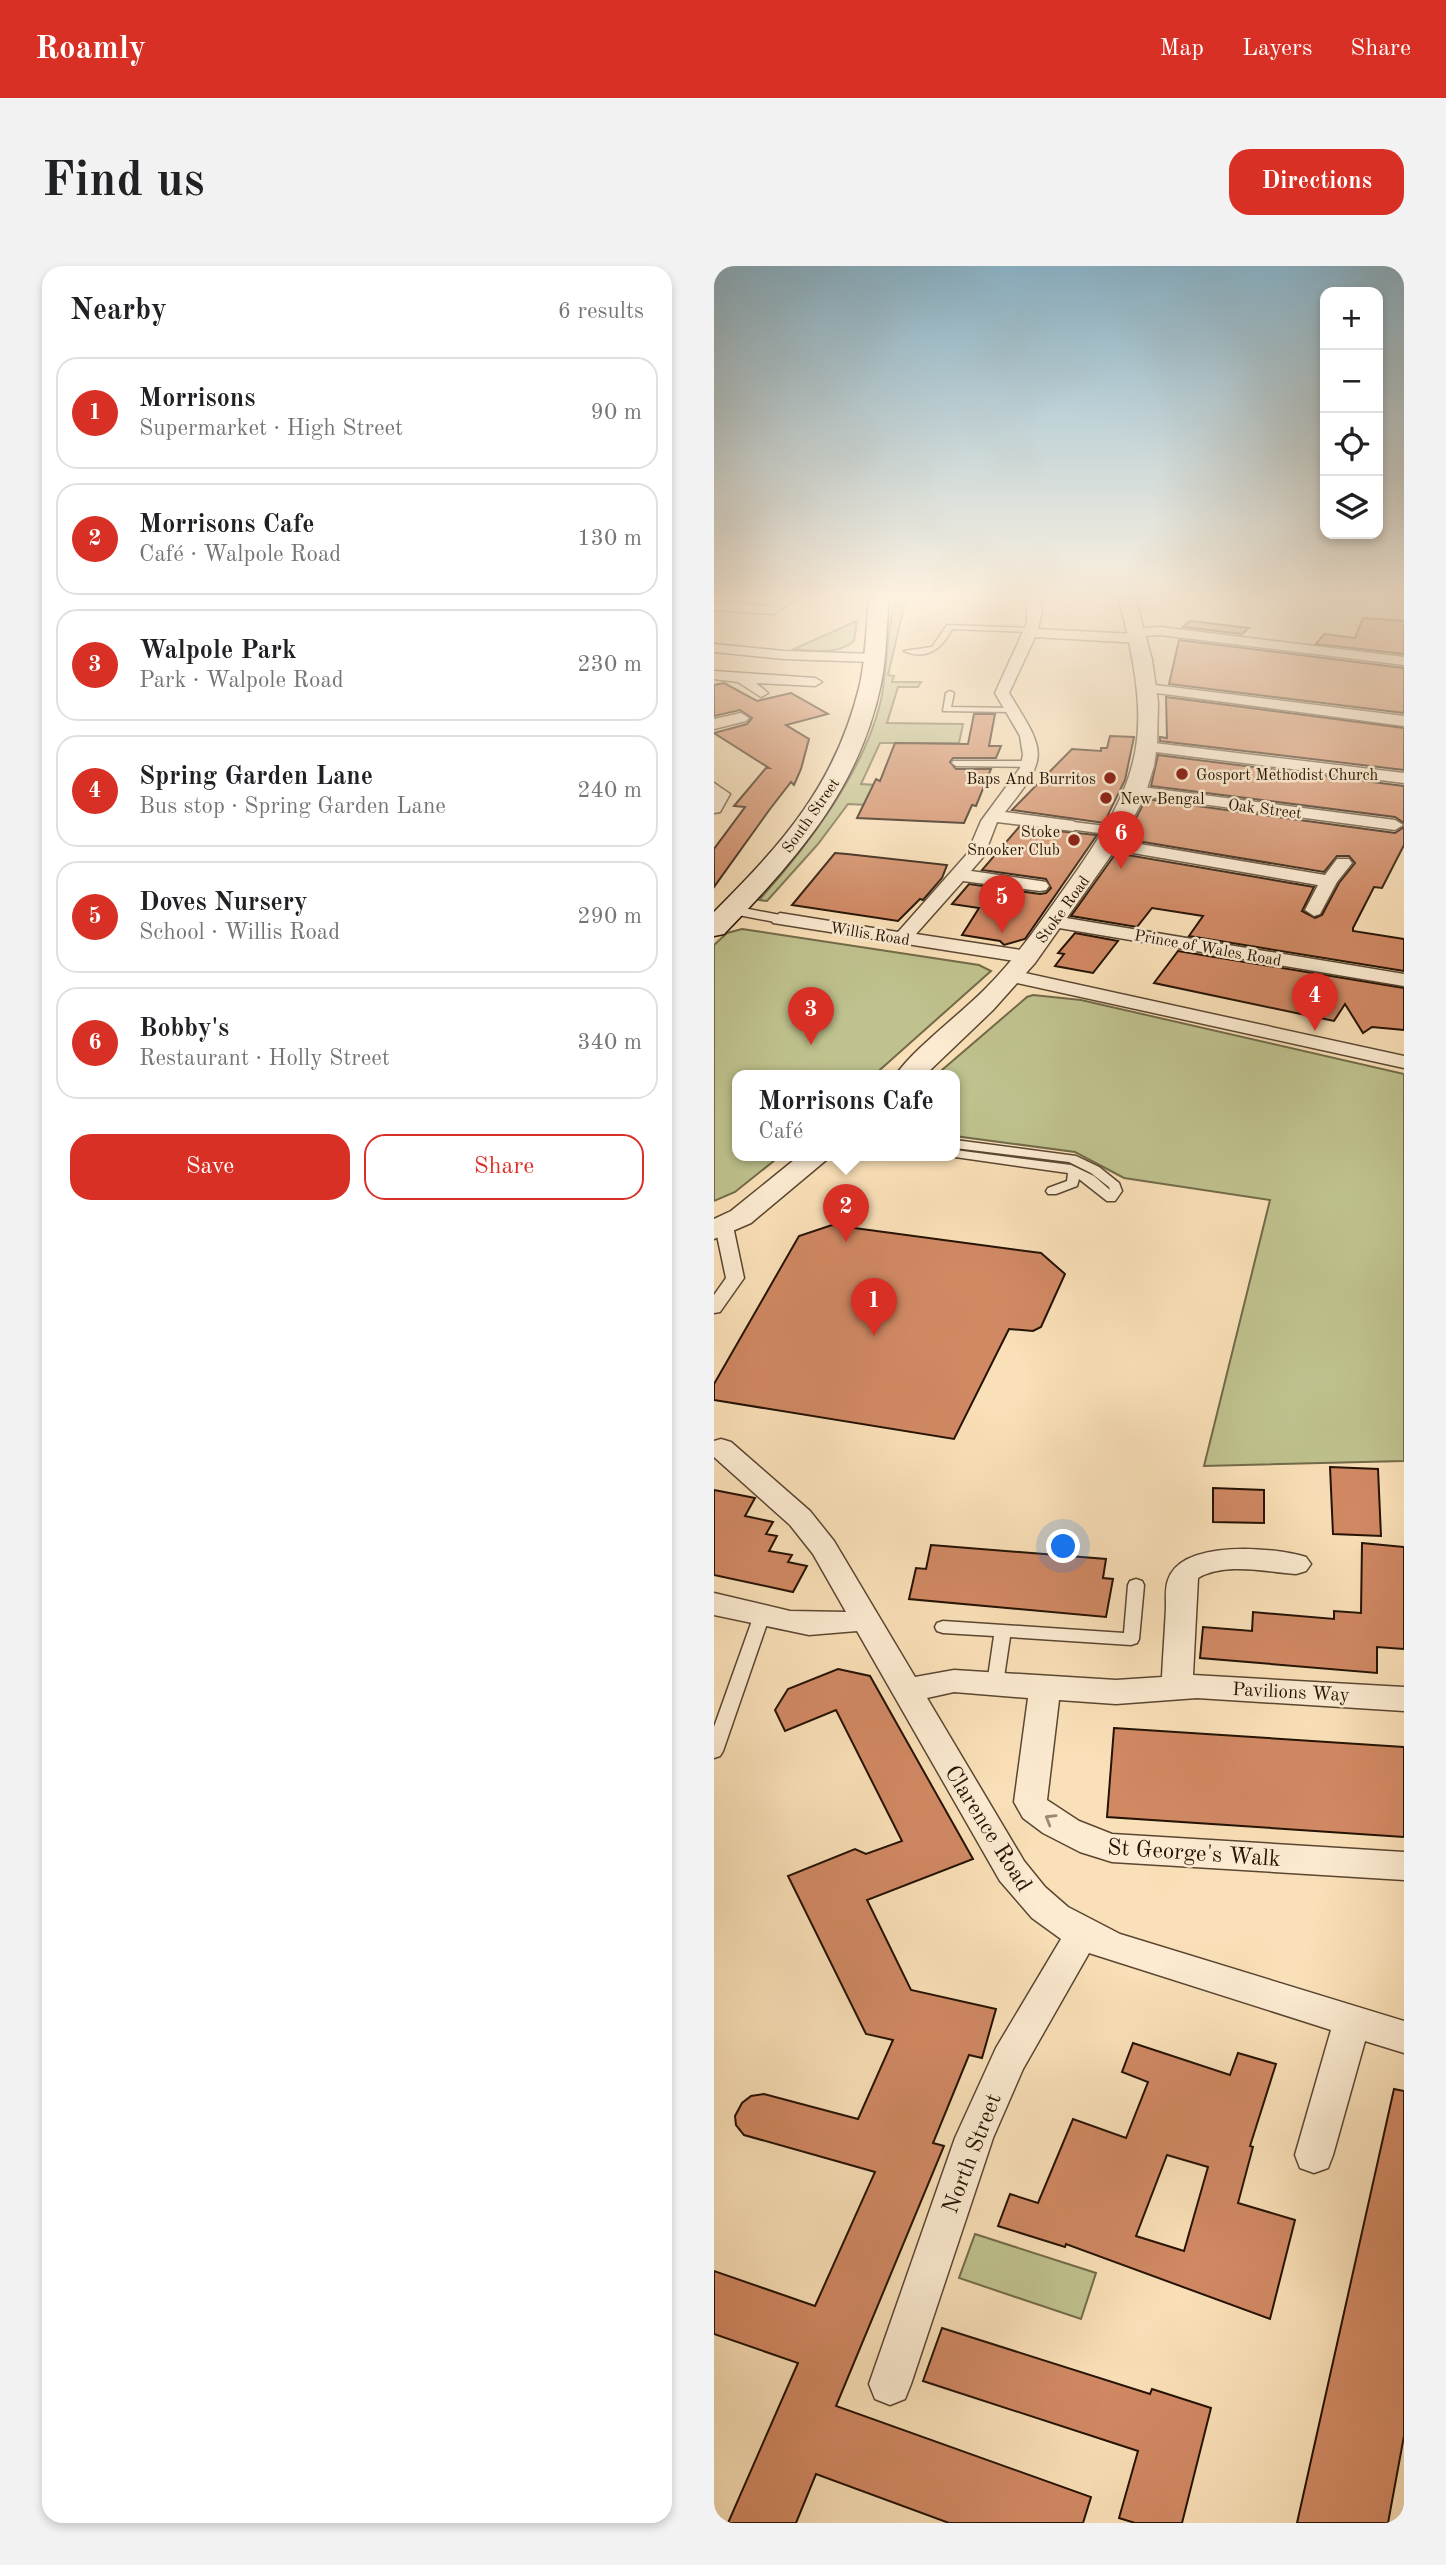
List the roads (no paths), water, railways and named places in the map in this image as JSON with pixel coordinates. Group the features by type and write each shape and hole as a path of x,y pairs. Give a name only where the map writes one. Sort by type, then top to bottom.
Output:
{"main road":[{"name":"South Street","path":"714,928 724,909 774,867 829,792 852,749 865,703"}],"street":[{"path":"903,938 978,850 993,816 1019,784 1029,764 1028,736 1007,703"},
{"name":"Stoke Road","path":"914,1070 1019,967 1112,838 1143,767 1147,703"},
{"path":"1266,703 1404,721"},
{"path":"714,724 741,718"},
{"path":"1146,747 1404,779"},
{"path":"714,789 722,794 714,808"},
{"name":"Oak Street","path":"1134,791 1395,825"},
{"path":"993,816 1073,826 1112,838 1329,881"},
{"path":"1314,910 1329,881 1343,863"},
{"path":"959,874 1040,886"},
{"name":"Willis Road","path":"724,909 903,938 1404,1062"},
{"name":"Prince of Wales Road","path":"1054,922 1404,980"},
{"path":"714,1308 734,1278 719,1228 747,1213 811,1161"},
{"path":"714,1604 820,1626 850,1623 866,1618 824,1548 739,1452"},
{"path":"1177,1687 1182,1581 1185,1572 1194,1564 1210,1560 1296,1564"},
{"name":"Clarence Road","path":"866,1618 1019,1881 1041,1908 1082,1934 1129,1953 1404,2037"},
{"name":"Pavilions Way","path":"908,1690 944,1681 1127,1692 1177,1687 1315,1692 1404,1699"},
{"name":"St George's Walk","path":"1036,1687 1030,1788 1032,1806 1085,1840 1112,1848 1404,1866"},
{"name":"North Street","path":"890,2384 974,2137 1009,2060 1082,1934"},
{"path":"1314,2155 1352,2021"}],"lane":[{"path":"947,703 946,709 1011,710"},
{"path":"956,763 1029,764"},
{"path":"960,1145 1072,1160 1095,1170 1115,1186 1116,1191 1111,1198 1090,1179 1074,1171 960,1154"},
{"path":"1052,1191 1073,1183 1074,1171"},
{"path":"943,1627 1131,1639 1136,1585"},
{"path":"714,1751 762,1615"},
{"path":"995,1684 1003,1631"}],"place":[{"name":"Gosport Methodist Church","path":"1182,774"},
{"name":"Baps And Burritos","path":"1110,778"},
{"name":"New Bengal","path":"1106,798"},
{"name":"Stoke Snooker Club","path":"1074,840"},
{"name":"Bobby's","path":"1121,869"},
{"name":"Doves Nursery","path":"1002,933"},
{"name":"Spring Garden Lane","path":"1315,1031"},
{"name":"Walpole Park","path":"811,1045"},
{"name":"Morrisons Cafe","path":"846,1242"},
{"name":"Morrisons","path":"874,1336"}]}
